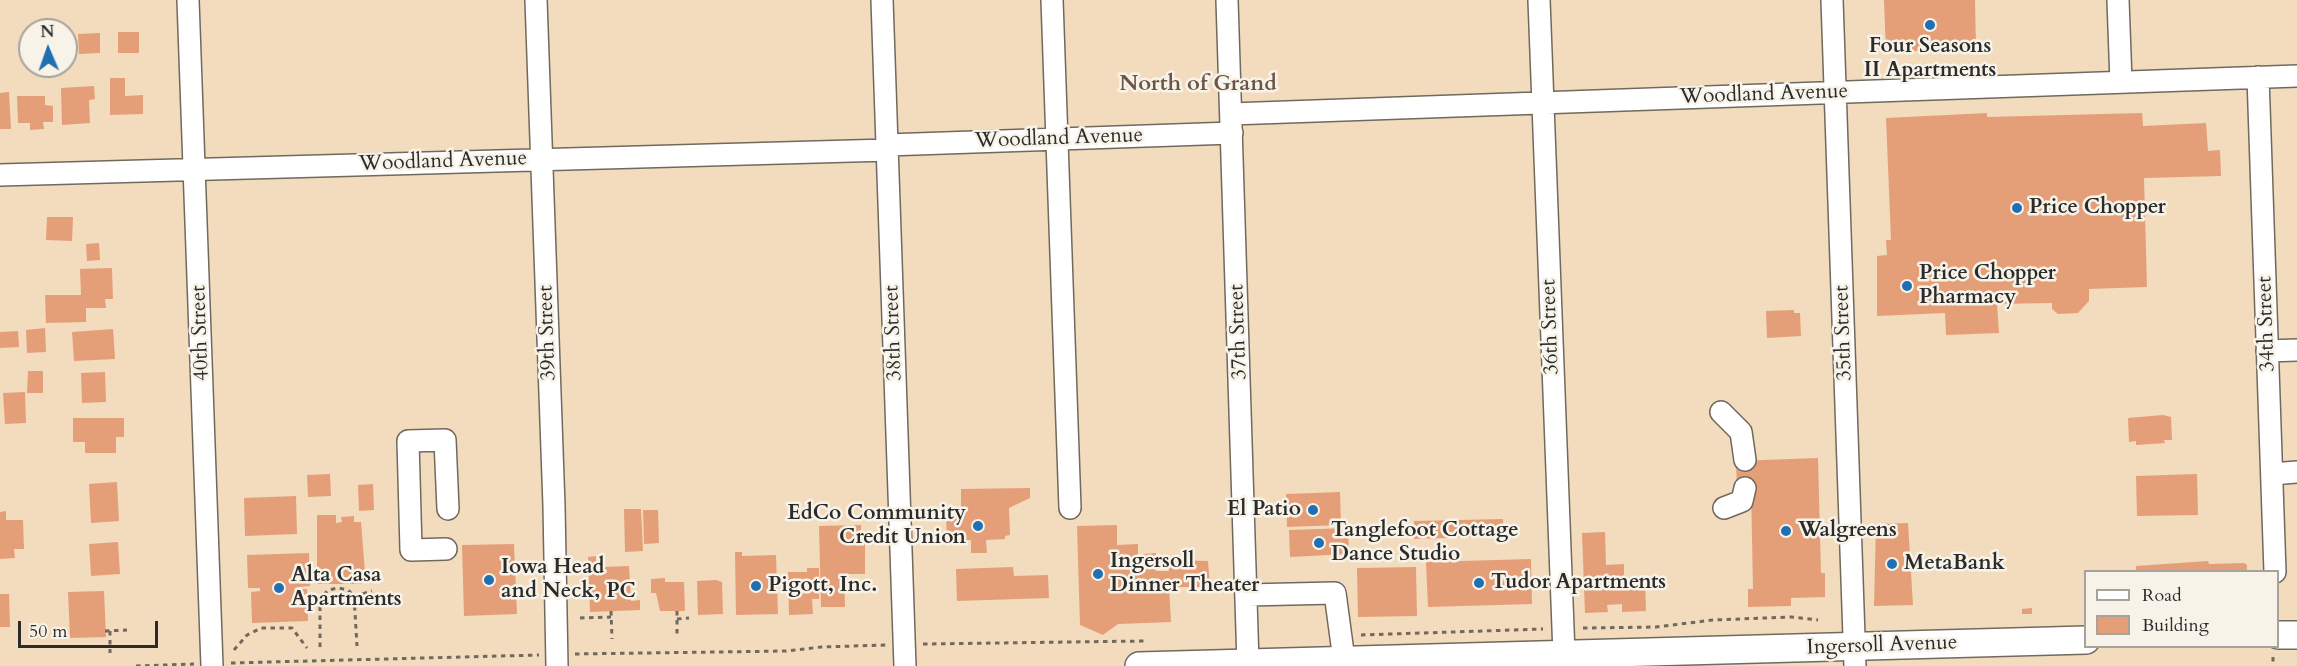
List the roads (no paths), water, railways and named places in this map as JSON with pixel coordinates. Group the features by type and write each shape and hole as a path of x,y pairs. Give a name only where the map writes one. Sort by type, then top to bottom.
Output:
{"main road":[{"path":"2275,654 2297,635"},
{"name":"Ingersoll Avenue","path":"1142,654 1248,663 1342,648 1577,658 1854,656 2084,640"}],"street":[{"name":"40th Street","path":"188,0 209,664"},
{"name":"39th Street","path":"536,0 555,517 555,658"},
{"name":"38th Street","path":"882,0 905,666"},
{"path":"1052,0 1070,508"},
{"name":"37th Street","path":"1227,0 1248,663"},
{"name":"36th Street","path":"1539,0 1543,104 1577,658"},
{"name":"35th Street","path":"1832,0 1854,656"},
{"path":"2118,0 2121,82"},
{"name":"Woodland Avenue","path":"0,175 542,160 887,147 1057,139 1231,123 1543,104 2297,76"},
{"name":"34th Street","path":"2258,77 2275,570"},
{"path":"2267,351 2297,350"},
{"path":"1721,412 1741,432 1745,460"},
{"path":"446,549 411,550 408,441 446,440 448,509"},
{"path":"2271,474 2297,472"},
{"path":"1724,508 1742,501 1745,488"},
{"path":"1247,595 1335,593 1341,623 1342,648"}],"place":[{"name":"Four Seasons II Apartments","path":"1930,25"},
{"name":"Price Chopper","path":"2017,208"},
{"name":"Price Chopper Pharmacy","path":"1907,286"},
{"name":"El Patio","path":"1313,510"},
{"name":"EdCo Community Credit Union","path":"978,526"},
{"name":"Walgreens","path":"1786,531"},
{"name":"Tanglefoot Cottage Dance Studio","path":"1319,543"},
{"name":"MetaBank","path":"1892,564"},
{"name":"Ingersoll Dinner Theater","path":"1098,574"},
{"name":"Iowa Head and Neck, PC","path":"489,580"},
{"name":"Tudor Apartments","path":"1479,583"},
{"name":"Pigott, Inc.","path":"756,586"},
{"name":"Alta Casa Apartments","path":"279,588"}],"district":[{"name":"North of Grand","path":"1198,85"}]}
